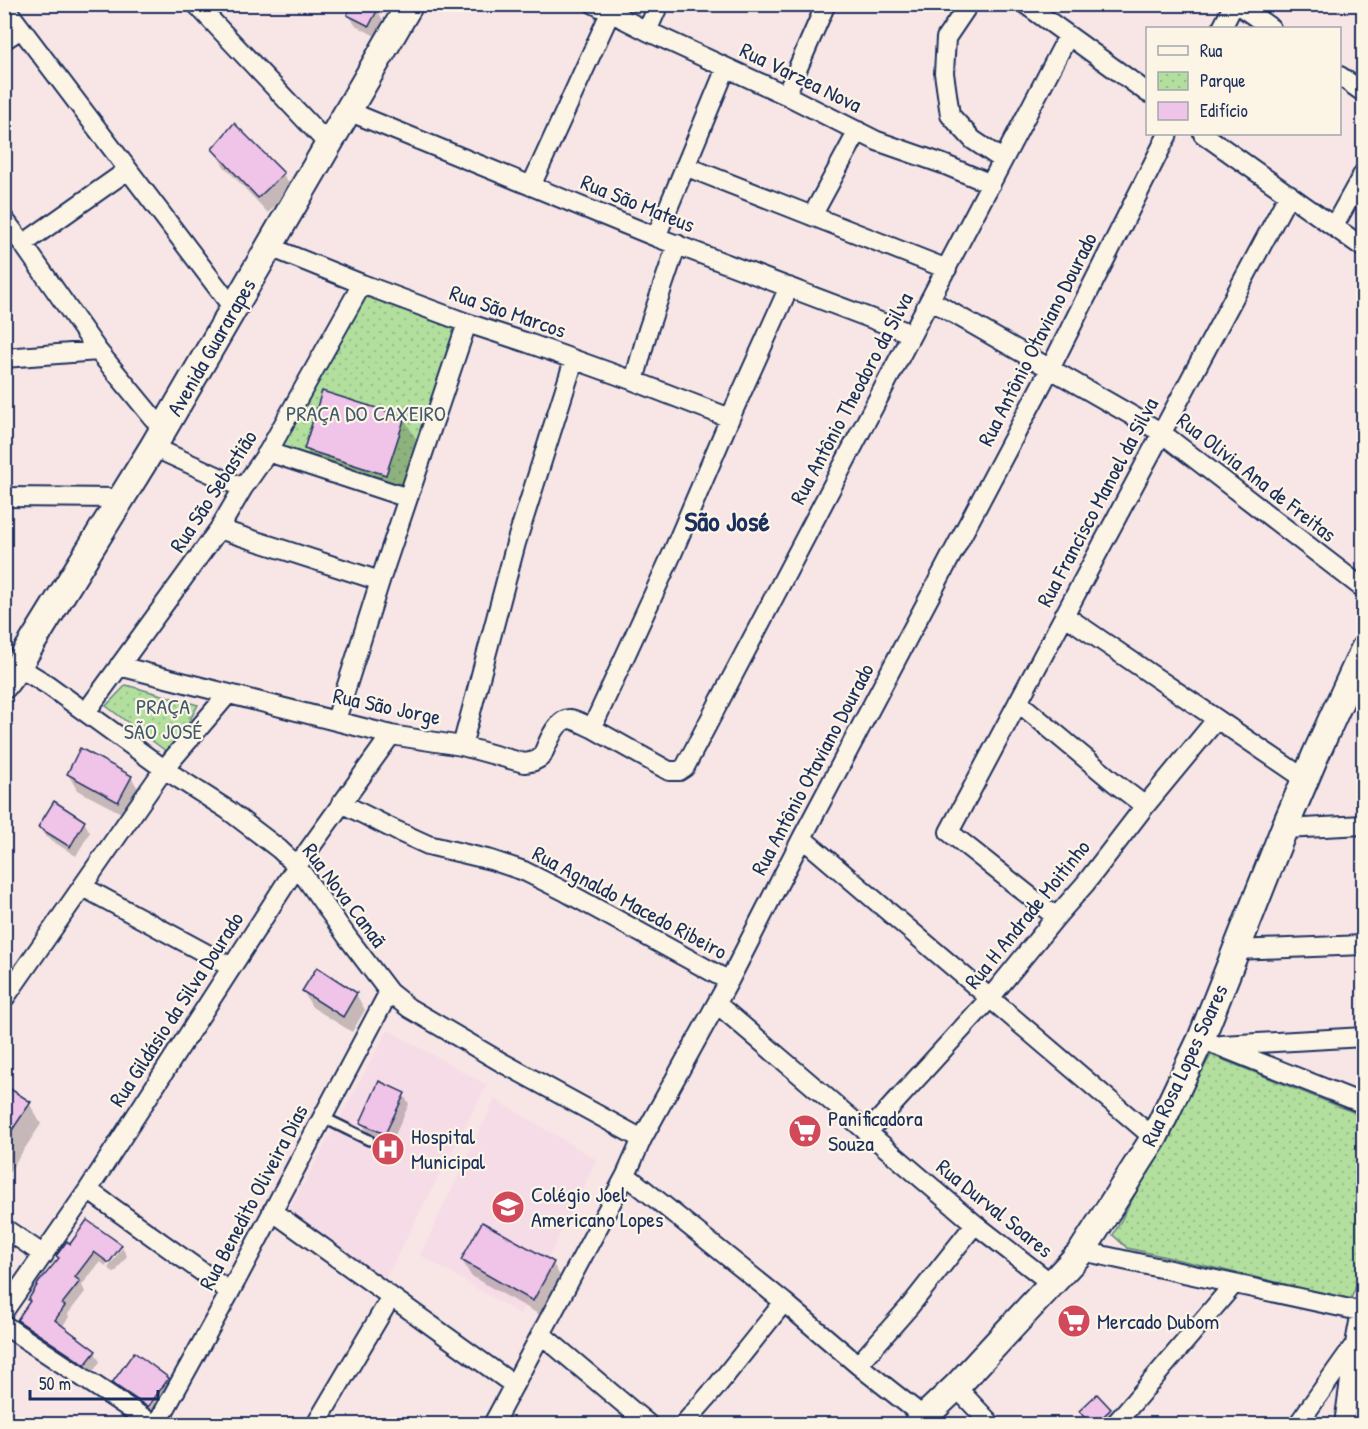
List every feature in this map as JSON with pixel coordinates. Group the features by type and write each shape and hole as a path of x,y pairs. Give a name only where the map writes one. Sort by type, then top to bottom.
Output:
{"street":[{"path":"196,4 329,145"},
{"name":"Avenida Guararapes","path":"8,674 158,438 410,4"},
{"path":"647,31 659,4"},
{"path":"786,95 826,4"},
{"path":"969,4 946,38 944,74 950,115 973,140 1003,160"},
{"path":"1025,4 1146,92"},
{"path":"1223,27 1235,4 1270,27"},
{"path":"4,6 233,308"},
{"path":"531,186 602,9"},
{"name":"Rua Varzea Nova","path":"602,9 786,95 877,141 991,184"},
{"path":"4,40 21,29"},
{"name":"Rua Antônio Theodoro da Silva","path":"592,728 669,771 680,771 685,767 1068,36"},
{"path":"656,237 726,68"},
{"path":"1341,77 1364,93"},
{"name":"Rua São Mateus","path":"348,111 656,237 912,334"},
{"path":"812,216 858,131"},
{"name":"Rua Antônio Otaviano Dourado","path":"493,1425 1050,369 1167,135"},
{"path":"1204,135 1364,248"},
{"path":"686,166 946,269"},
{"path":"24,244 128,170"},
{"path":"1334,226 1364,172"},
{"name":"Rua Francisco Manoel da Silva","path":"1056,917 948,832 1289,194"},
{"path":"4,219 24,244 158,438 243,488"},
{"path":"634,381 648,330 677,244"},
{"name":"Rua São Marcos","path":"270,247 362,284 634,381 730,418"},
{"name":"Rua São Sebastião","path":"86,712 219,529 268,452 362,284"},
{"path":"592,728 672,554 789,287"},
{"name":"Rua Olivia Ana de Freitas","path":"930,300 1161,433 1364,589"},
{"path":"336,720 467,323"},
{"path":"4,358 98,351"},
{"path":"462,746 516,543 574,360"},
{"path":"268,452 408,498"},
{"path":"4,497 121,498"},
{"path":"219,529 381,581"},
{"path":"1064,615 1305,779"},
{"name":"Rua Rosa Lopes Soares","path":"920,1421 956,1387 1082,1251 1154,1138 1208,1042 1235,950 1305,779 1364,650"},
{"name":"Rua São Jorge","path":"119,666 392,735 462,746 524,763 533,762 542,756 557,726 565,720 578,721 592,728"},
{"name":"Rua Nova Canaã","path":"8,674 30,674 48,685 164,769 228,810 279,849 297,866 389,992 409,1008 501,1062 642,1139"},
{"path":"4,999 164,769 228,694"},
{"path":"1018,702 1145,806"},
{"name":"Rua H Andrade Moitinho","path":"867,1132 990,998 1085,884 1145,806 1216,720"},
{"name":"Rua Gildásio da Silva Dourado","path":"4,1311 88,1190 297,866 392,735"},
{"name":"Rua Agnaldo Macedo Ribeiro","path":"341,803 395,831 428,844 524,871 729,981"},
{"path":"1284,829 1364,825"},
{"path":"802,838 1154,1138"},
{"path":"83,887 231,968"},
{"path":"1235,950 1364,945"},
{"name":"Rua Benedito Oliveira Dias","path":"155,1425 230,1292 389,992"},
{"name":"Rua Durval Soares","path":"717,1004 975,1224 1052,1284"},
{"path":"1208,1042 1364,1037"},
{"path":"1208,1042 1364,1104"},
{"path":"626,1175 784,1302 920,1421"},
{"path":"88,1190 230,1292"},
{"path":"272,1211 514,1385"},
{"path":"858,1365 910,1306 975,1224"},
{"path":"4,1228 44,1255"},
{"path":"1082,1251 1363,1309 1355,1344 1344,1425"},
{"path":"1115,1425 1234,1284"},
{"path":"316,1425 391,1297"},
{"path":"684,1425 784,1302"},
{"path":"4,1325 155,1425"},
{"path":"541,1334 648,1425"},
{"path":"1298,1425 1355,1344"},
{"path":"956,1387 991,1425"}],"lane":[{"path":"322,1117 369,1140"}],"shaded area":[{"name":"Hospital Municipal","path":"388,1030 487,1085 384,1281 288,1212"},
{"name":"Colégio Joel Americano Lopes","path":"495,1099 597,1160 520,1314 420,1255"}],"green space":[{"name":"PRAÇA DO CAXEIRO","path":"364,288 463,324 405,494 274,450"},
{"name":"PRAÇA SÃO JOSÉ","path":"126,685 198,705 171,755 106,706"},
{"path":"1211,1055 1363,1116 1363,1269 1351,1299 1127,1248 1113,1235"}],"building":[{"path":"353,4 369,4 378,9 369,26 347,15"},
{"path":"234,123 284,173 258,198 212,149"},
{"path":"322,391 405,417 386,475 304,449"},
{"path":"80,748 132,776 118,802 67,774"},
{"path":"54,801 85,821 70,847 38,827"},
{"path":"317,967 357,993 343,1017 302,991"},
{"path":"379,1081 405,1093 385,1134 360,1123"},
{"path":"4,1085 31,1102 4,1142"},
{"path":"87,1220 122,1245 109,1263 94,1252 75,1277 80,1281 62,1304 65,1306 55,1320 96,1351 85,1365 17,1320 39,1282 59,1258 56,1256 67,1241 70,1244"},
{"path":"482,1222 554,1262 533,1301 461,1260"},
{"path":"134,1352 169,1378 148,1407 112,1383"},
{"path":"1097,1394 1111,1409 1094,1425 1091,1425 1079,1411"}],"place":[{"name":"Panificadora Souza","path":"805,1131"},
{"name":"Hospital Municipal","path":"388,1149"},
{"name":"Colégio Joel Americano Lopes","path":"508,1207"},
{"name":"Mercado Dubom","path":"1074,1321"}],"district":[{"name":"São José","path":"727,521"}]}
